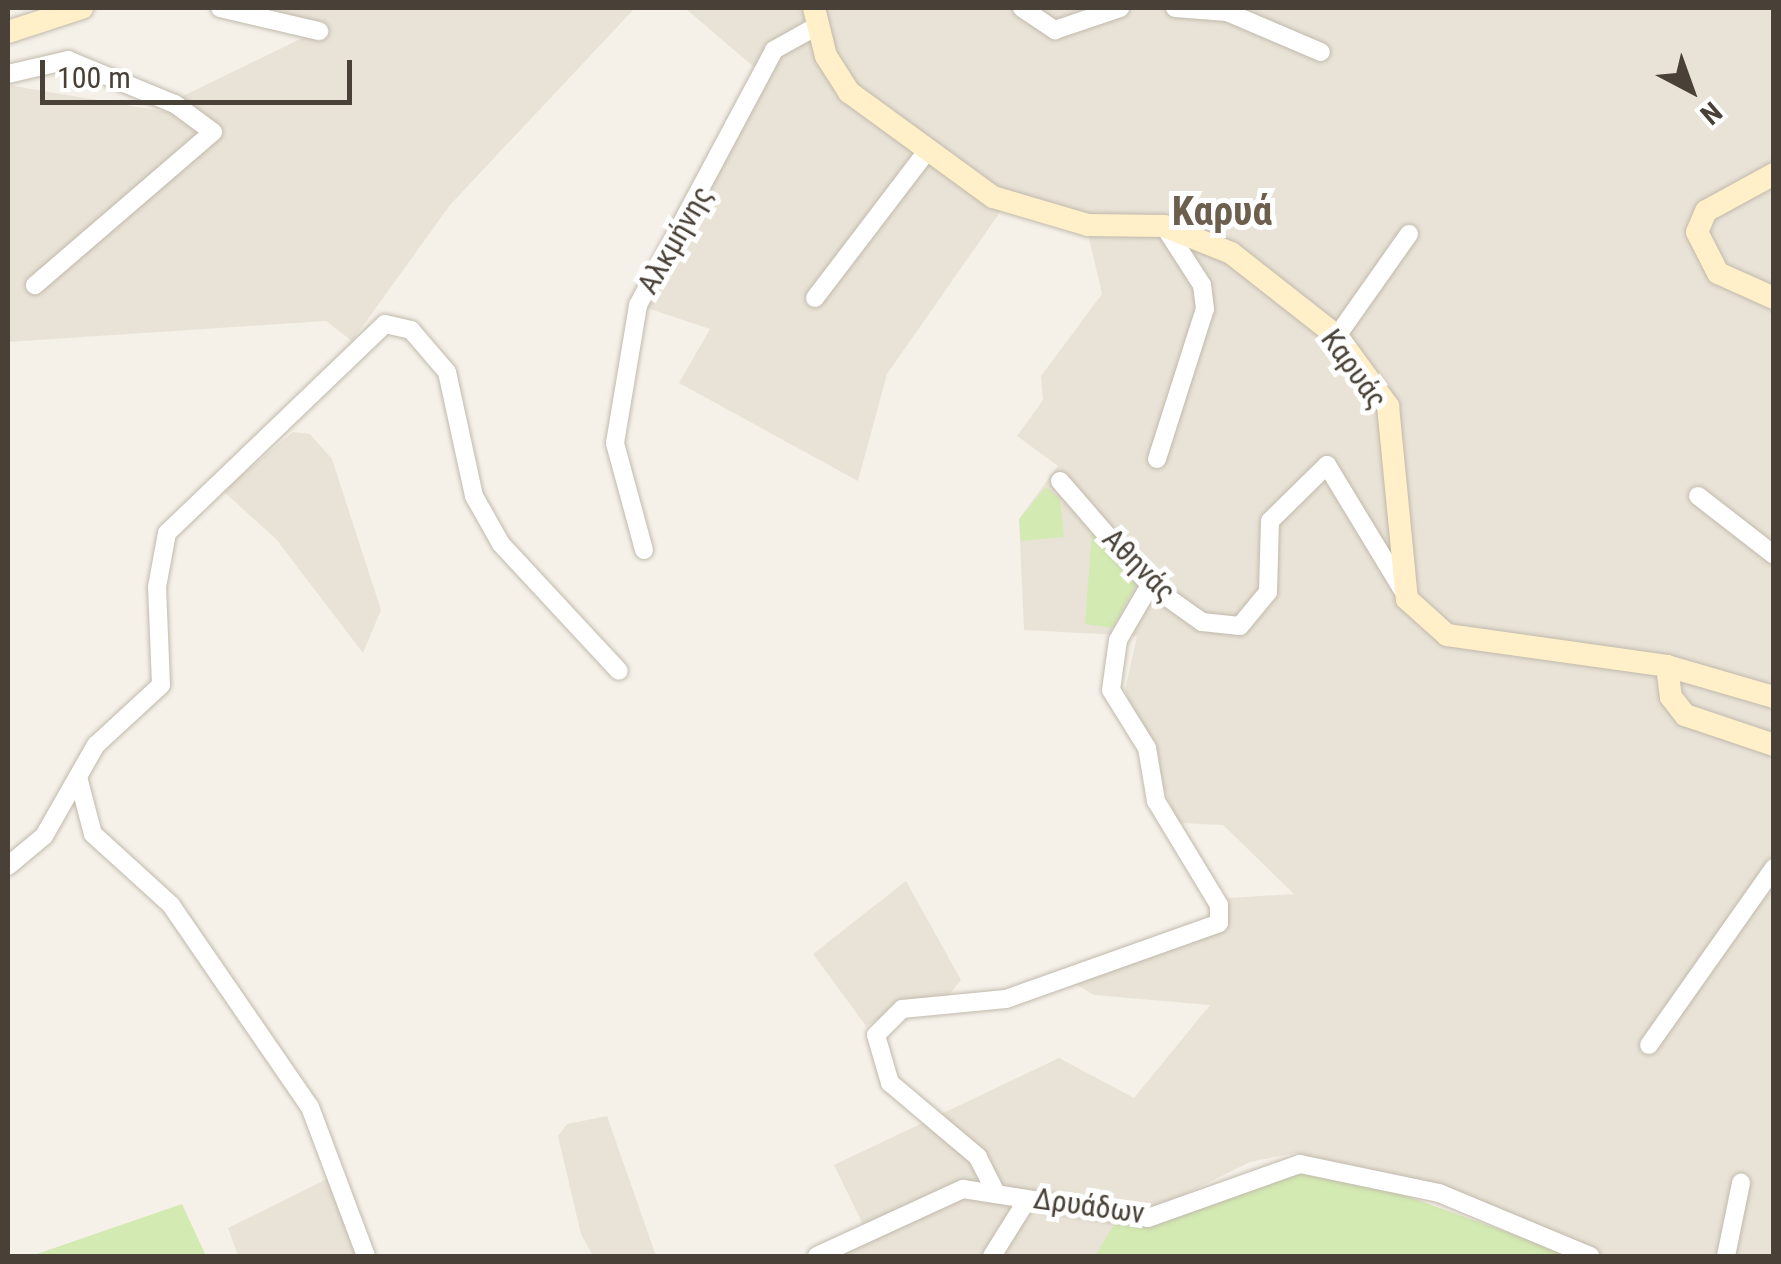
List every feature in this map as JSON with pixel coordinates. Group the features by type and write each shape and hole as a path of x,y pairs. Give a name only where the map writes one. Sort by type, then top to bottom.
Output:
{"street":[{"path":"8,32 82,8"},
{"path":"220,8 318,31"},
{"path":"1022,8 1056,30 1120,8"},
{"path":"1175,8 1226,12 1321,52"},
{"name":"Καρυάς","path":"816,16 848,92 993,197 1088,225 1164,226 1231,253 1336,336 1388,406 1407,599"},
{"name":"Αλκμήνης","path":"644,550 615,443 638,305 774,50 816,16"},
{"path":"8,74 68,60 175,104 213,132 34,285"},
{"path":"815,298 927,151"},
{"path":"1774,174 1706,210 1697,232 1718,273 1774,298"},
{"path":"1157,459 1205,308 1202,285 1164,226"},
{"path":"1336,336 1409,234"},
{"path":"8,866 35,849 96,745 161,685 157,586 166,533 385,324 411,330 447,372 474,496 500,544 619,670"},
{"name":"Αθηνάς","path":"1060,481 1150,585 1202,622 1240,626 1268,592 1270,521 1327,465 1407,599"},
{"path":"1698,496 1774,555"},
{"path":"994,1190 985,1164 890,1084 876,1034 902,1009 1006,998 1219,923 1220,905 1162,814 1147,748 1111,690 1118,640 1150,585"},
{"path":"1407,599 1447,635 1666,666 1774,697"},
{"path":"1666,666 1670,697 1685,714 1774,745"},
{"path":"78,777 93,834 171,906 310,1107 366,1256"},
{"path":"1649,1045 1774,868"},
{"name":"Δρυάδων","path":"817,1256 946,1194 994,1190 1028,1200 1148,1218 1273,1167 1315,1164 1489,1210 1590,1256"},
{"path":"1726,1256 1741,1183"},
{"path":"992,1256 1028,1200"}],"shaded area":[{"path":"247,8 635,8 450,205 352,341 326,321 8,342 8,85 173,113 183,96 323,28"},
{"path":"685,8 1773,8 1773,1256 1599,1256 1444,1186 1295,1153 1250,1162 1115,1229 1095,1256 833,1256 870,1239 834,1165 1059,1058 1134,1098 1210,1005 1094,995 1070,981 1226,924 1229,898 1294,894 1223,825 1178,823 1125,690 1137,636 1024,630 1019,519 1058,466 1017,436 1043,400 1041,376 1102,294 1084,217 1012,195 887,374 858,481 679,383 710,329 644,307 769,80"},
{"path":"293,432 310,434 332,459 381,610 363,653 276,539 223,491"},
{"path":"906,881 961,980 947,997 911,1002 866,1026 813,954"},
{"path":"607,1116 656,1256 593,1256 581,1234 558,1136 567,1124"},
{"path":"331,1177 358,1256 238,1256 228,1228"}],"green space":[{"path":"1046,487 1060,499 1064,537 1021,541 1019,519"},
{"path":"1092,531 1139,580 1112,628 1085,624"},
{"path":"1274,1170 1337,1171 1573,1256 1095,1256 1117,1220"},
{"path":"182,1204 206,1256 31,1256"}],"district":[{"name":"Καρυά","path":"1222,212"}]}
